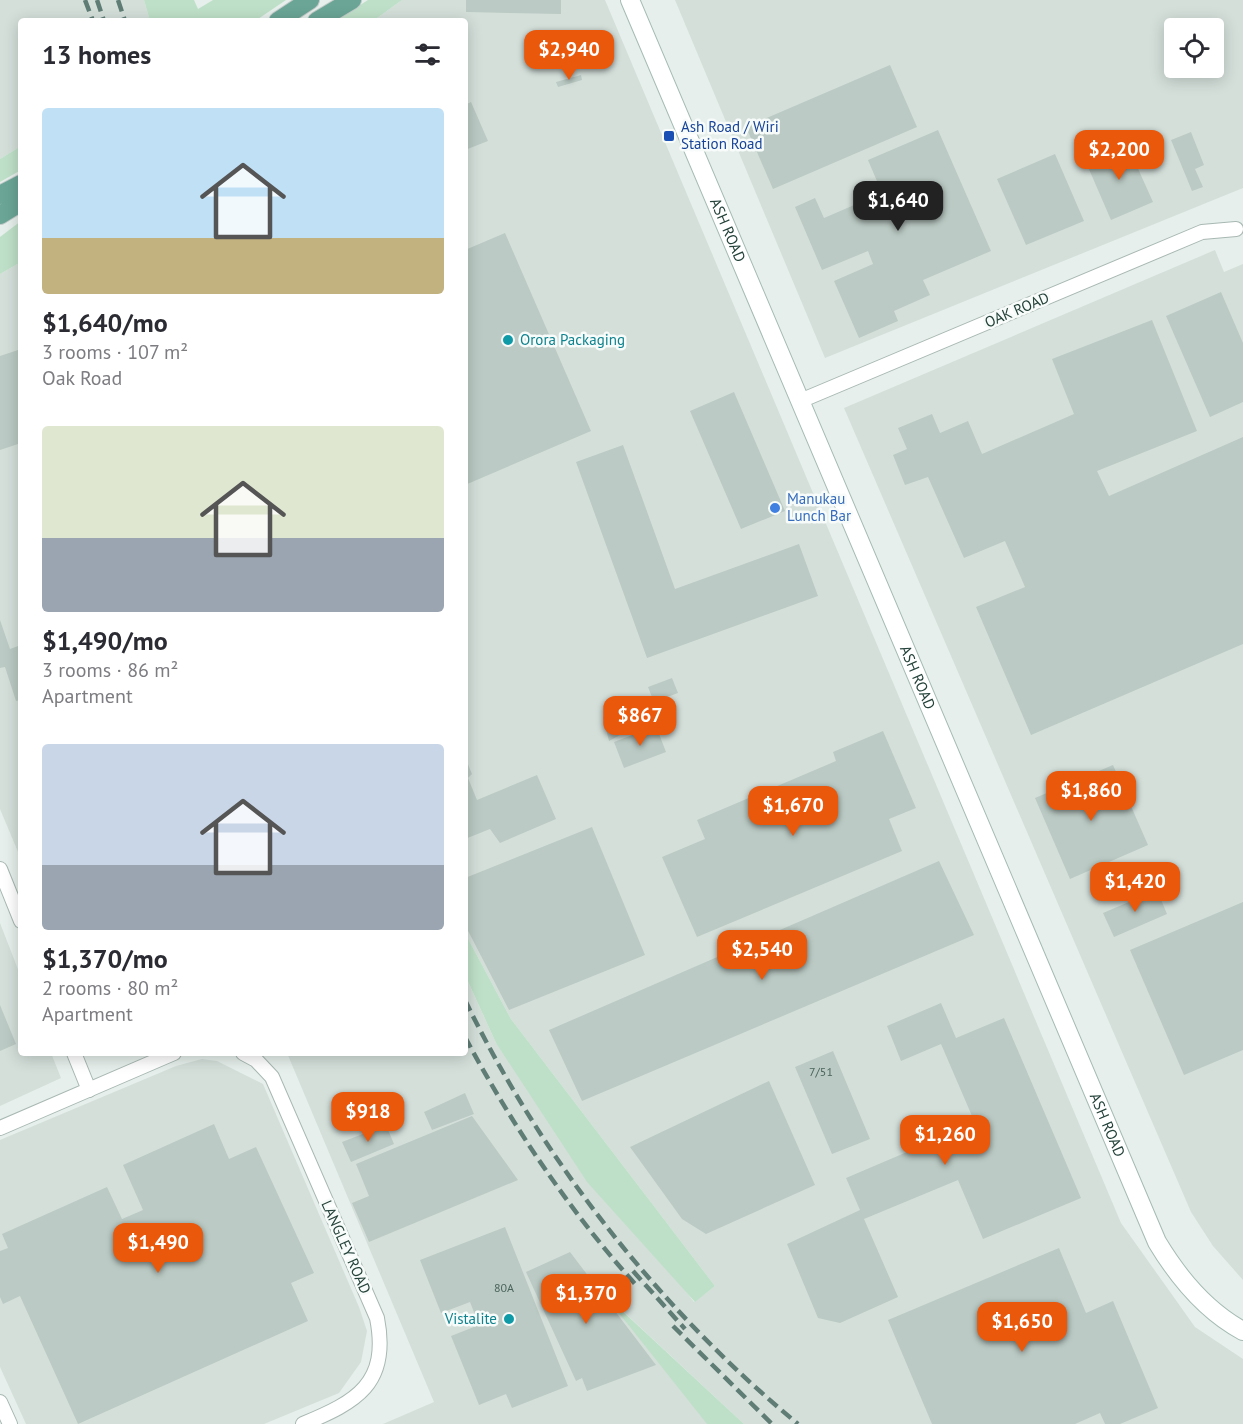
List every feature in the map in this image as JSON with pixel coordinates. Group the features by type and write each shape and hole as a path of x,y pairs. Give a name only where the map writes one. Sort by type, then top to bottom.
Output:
{"main road":[{"path":"283,18 310,0"},
{"path":"323,18 352,0"},
{"name":"ASH ROAD","path":"630,0 1157,1242 1185,1283 1203,1302 1243,1331"},
{"path":"0,195 18,186"},
{"path":"0,215 18,204"}],"street":[{"name":"OAK ROAD","path":"800,401 1202,232 1236,229"},
{"path":"0,869 18,914"},
{"path":"75,1056 89,1090"},
{"path":"0,1128 167,1056"},
{"name":"LANGLEY ROAD","path":"249,1056 256,1060 272,1077 377,1318 381,1340 375,1369 367,1387 344,1407 303,1424"},
{"path":"0,1402 10,1424"}],"shaded area":[{"path":"0,0 144,0 149,18 18,18 18,148 0,159"},
{"path":"402,0 605,0 1121,1223 1195,1327 1243,1359 1243,1424 744,1424 610,1299 711,1424 383,1424 434,1402 288,1056 468,1056 468,982 496,1043 694,1302 715,1286 511,1019 468,939 468,18 377,18"},
{"path":"675,0 1243,0 1243,188 825,358"},
{"path":"1215,250 1224,272 1243,264 1243,1280 1213,1246 1191,1212 844,408"},
{"path":"18,264 18,852 0,809 0,274"},
{"path":"0,923 18,969 18,1056 52,1056 61,1078 0,1106"},
{"path":"202,1059 217,1061 263,1084 359,1307 367,1331 361,1362 339,1393 264,1424 26,1424 0,1367 0,1140 176,1066"}],"green space":[{"path":"144,0 194,0 198,9 213,0 286,0 259,18 149,18"},
{"path":"368,0 402,0 377,18 340,18"},
{"path":"18,148 18,172 0,182 0,159"},
{"path":"18,223 18,264 0,274 0,237"},
{"path":"468,939 511,1019 715,1286 695,1302 587,1182 496,1043 468,982"},
{"path":"603,1293 744,1424 707,1424"}],"building":[{"path":"466,0 561,0 561,14 466,12"},
{"path":"890,65 917,127 773,189 746,127"},
{"path":"581,75 582,80 558,87 556,82"},
{"path":"471,102 488,141 468,149 468,104"},
{"path":"938,130 991,251 923,280 930,295 894,311 898,321 859,338 834,281 873,264 868,251 822,270 795,207 815,198 824,218 882,193 868,160"},
{"path":"1191,132 1204,165 1195,169 1203,187 1192,191 1171,140"},
{"path":"1126,142 1153,202 1111,220 1085,160"},
{"path":"1055,154 1084,221 1026,245 997,179"},
{"name":"Orora Packaging","path":"505,233 591,431 468,484 468,249"},
{"path":"1221,292 1243,343 1243,402 1210,417 1166,316"},
{"path":"1152,320 1197,431 1097,471 1109,496 1243,437 1243,644 1031,735 976,607 1025,587 1005,541 964,558 928,477 905,485 893,455 907,449 898,428 932,414 940,433 968,421 982,454 1074,414 1052,359"},
{"path":"18,350 18,444 0,450 0,356"},
{"path":"734,392 785,511 741,529 690,411"},
{"path":"623,445 675,589 799,544 818,596 647,658 576,462"},
{"path":"0,620 10,649 18,646 18,701 16,701 5,667 0,668"},
{"path":"672,678 678,693 654,702 648,687"},
{"path":"649,699 652,706 639,712 636,704"},
{"path":"632,708 634,714 638,712 642,723 609,741 603,717"},
{"path":"656,726 666,752 624,768 614,742"},
{"path":"883,731 916,808 889,819 902,851 697,937 662,857 705,839 697,820 836,761 833,752"},
{"path":"468,764 472,774 468,778"},
{"path":"1113,765 1148,845 1070,879 1035,798"},
{"path":"537,775 556,819 500,843 490,829 468,838 468,778 477,800"},
{"path":"592,827 645,955 509,1010 468,931 468,877"},
{"path":"939,861 974,935 582,1101 549,1030"},
{"path":"1157,890 1167,914 1114,937 1103,913"},
{"path":"1243,902 1243,1050 1184,1075 1130,950"},
{"path":"941,1003 956,1038 1004,1018 1081,1198 983,1239 958,1180 864,1219 898,1297 840,1323 818,1318 787,1244 860,1210 846,1178 975,1123 941,1044 901,1061 887,1026"},
{"path":"0,1005 16,1044 0,1051"},
{"path":"833,1051 870,1139 832,1154 795,1067"},
{"path":"769,1081 815,1185 706,1234 682,1219 630,1147"},
{"path":"465,1093 474,1114 432,1130 424,1112"},
{"path":"472,1116 518,1180 369,1242 352,1203 369,1196 356,1164"},
{"path":"214,1124 229,1159 256,1147 314,1273 291,1283 308,1321 78,1424 20,1296 3,1304 0,1297 0,1251 8,1248 2,1234 107,1187 122,1219 143,1210 123,1165"},
{"path":"386,1125 394,1144 351,1162 342,1142"},
{"name":"Vistalite","path":"505,1227 568,1386 512,1408 506,1394 479,1405 451,1336 479,1325 470,1302 441,1313 420,1260"},
{"path":"1059,1248 1086,1313 1113,1301 1158,1408 1120,1424 1105,1424 1100,1413 1075,1424 932,1424 888,1320"},
{"name":"Vistalite","path":"570,1252 656,1365 587,1391 582,1378 576,1381 526,1272"}],"railway":[{"path":"85,0 92,18"},
{"path":"97,0 103,18"},
{"path":"118,0 124,18"},
{"path":"468,1006 496,1060 531,1118 568,1175 609,1230 699,1332 747,1380 798,1424"},
{"path":"468,1042 542,1165 587,1226 635,1284"},
{"path":"633,1271 685,1329"},
{"path":"673,1326 772,1424"}],"place":[{"name":"Ash Road / Wiri Station Road","path":"669,136"},
{"name":"Orora Packaging","path":"508,340"},
{"name":"Manukau Lunch Bar","path":"775,508"},
{"name":"Vistalite","path":"509,1319"}]}
